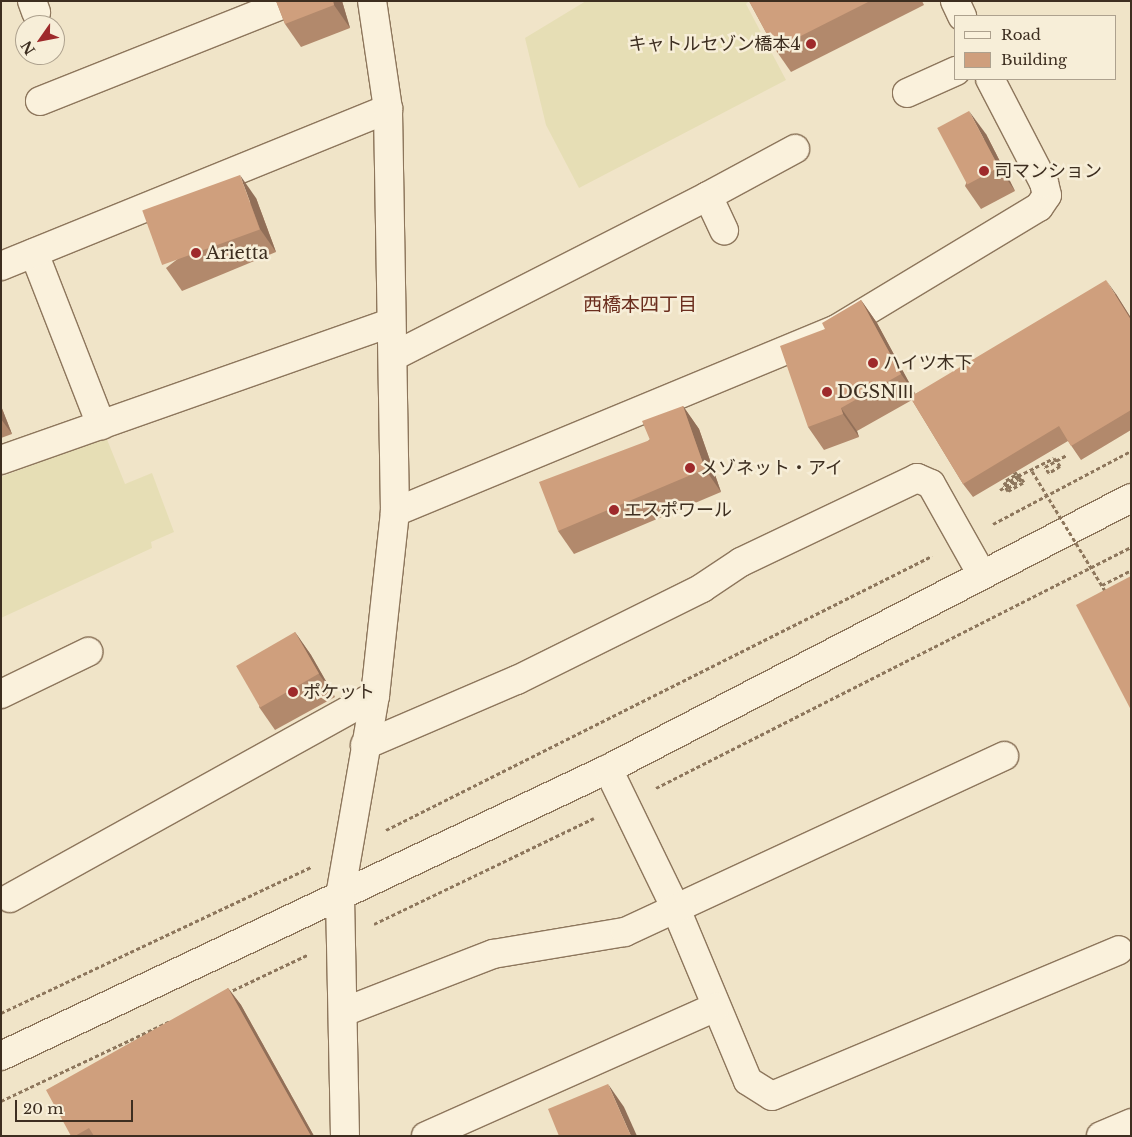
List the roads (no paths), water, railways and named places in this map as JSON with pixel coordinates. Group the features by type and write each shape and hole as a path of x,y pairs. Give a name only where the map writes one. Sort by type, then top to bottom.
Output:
{"street":[{"path":"40,101 291,1"},
{"path":"955,1 962,15"},
{"path":"345,1136 346,1011 340,896 365,745 376,696 395,512 394,356 391,323 388,109 376,3"},
{"path":"907,93 954,72"},
{"path":"395,512 835,330 1039,207 1047,195 1044,184 991,80"},
{"path":"1,266 388,109"},
{"path":"394,356 708,196 795,149"},
{"path":"708,196 724,231"},
{"path":"34,253 101,425"},
{"path":"1,460 391,323"},
{"path":"365,745 526,676 910,480 931,484 982,575"},
{"path":"1,1056 608,769 1131,498"},
{"path":"1,694 88,652"},
{"path":"10,898 376,696"},
{"path":"346,1011 493,954 626,932 1004,756"},
{"path":"608,769 676,909 748,1081 772,1096 1119,950"},
{"path":"426,1136 716,1007"},
{"path":"1101,1136 1131,1123"}],"place":[{"name":"キャトルセゾン橋本4","path":"811,44"},
{"name":"司マンション","path":"984,171"},
{"name":"Arietta","path":"196,253"},
{"name":"ハイツ木下","path":"873,363"},
{"name":"DGSNⅢ","path":"827,392"},
{"name":"メゾネット・アイ","path":"690,468"},
{"name":"エスポワール","path":"614,510"},
{"name":"ポケット","path":"293,692"}],"district":[{"name":"西橋本四丁目","path":"640,305"}]}
